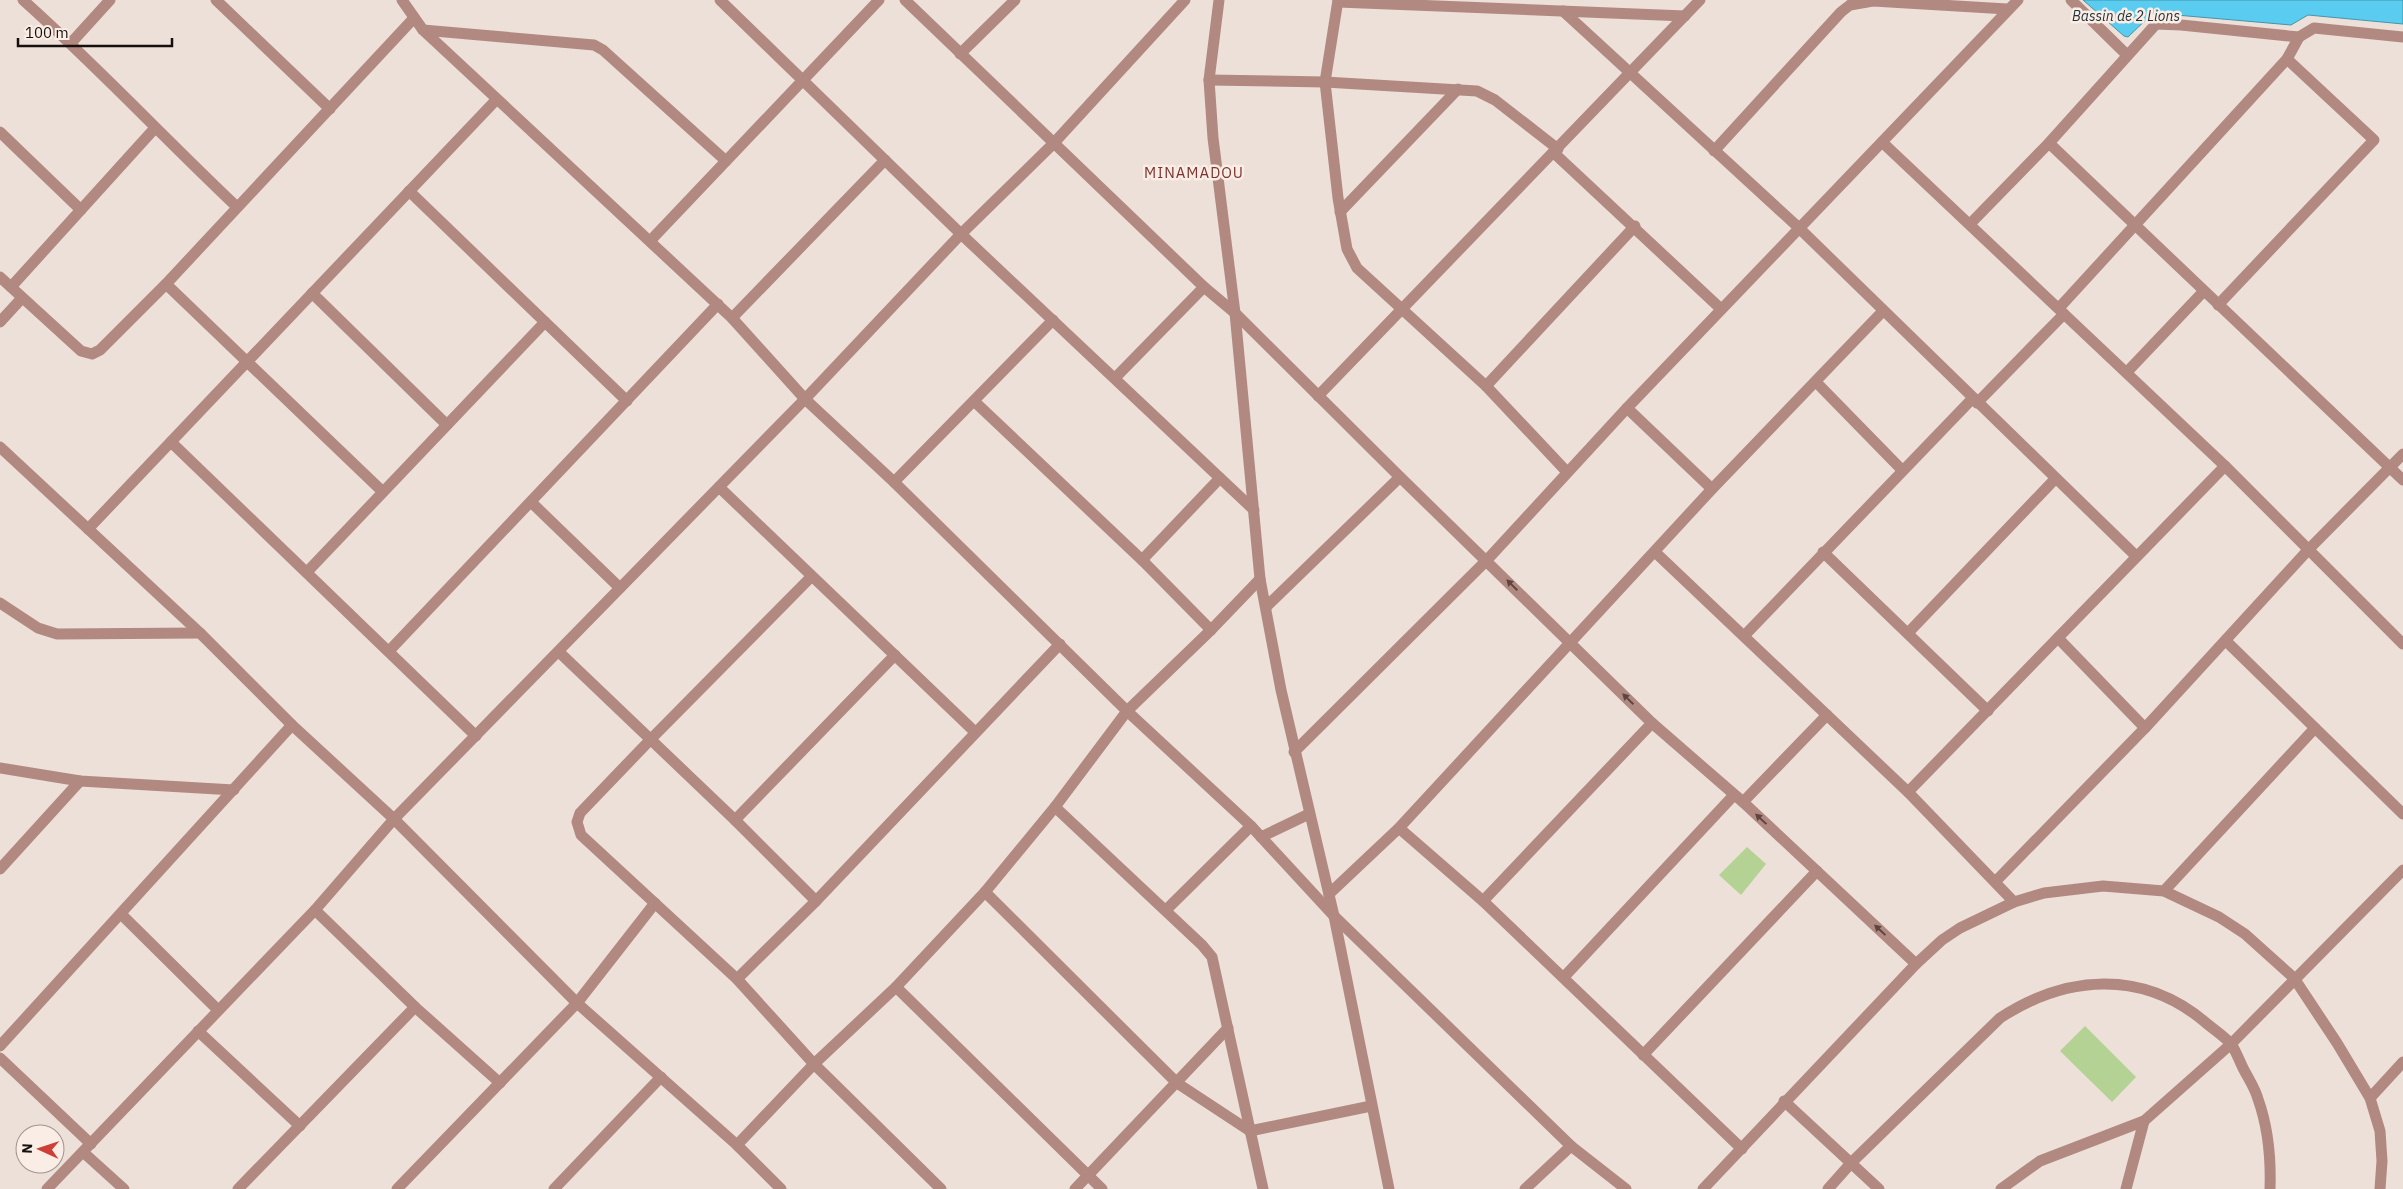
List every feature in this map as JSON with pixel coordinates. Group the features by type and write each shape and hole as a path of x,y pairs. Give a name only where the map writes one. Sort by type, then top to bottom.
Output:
{"street":[{"path":"23,0 71,42 155,128 237,207"},
{"path":"71,42 110,0"},
{"path":"216,0 330,109"},
{"path":"402,0 423,30 496,100 651,240 718,304 805,399 894,482 1127,711 1251,826 1334,916 1571,1146 1626,1189"},
{"path":"720,0 961,234 1116,377 1254,510"},
{"path":"651,240 879,0"},
{"path":"905,0 1053,144 1204,287 1235,313 1652,723 1817,870 1916,964"},
{"path":"960,54 1014,0"},
{"path":"1219,0 1209,80 1213,138 1235,313 1260,579 1294,752 1334,916 1389,1189"},
{"path":"1318,396 1700,0"},
{"path":"1294,752 1487,560 1567,472 1798,227 2018,0"},
{"path":"2071,0 2126,55"},
{"path":"1567,472 1486,386 1357,268 1351,259 1340,212 1325,82 1338,1 1498,4 1563,11 1684,16"},
{"path":"1714,152 1850,4 1873,1 2007,10"},
{"path":"47,1189 315,910 394,819 805,399 961,234 1053,144 1182,2"},
{"path":"1563,11 1714,152 1798,227 2136,556"},
{"path":"0,276 81,351 92,354 100,350 166,284 414,18"},
{"path":"1970,224 2049,143 2126,55 2156,24 2300,37"},
{"path":"1744,636 1902,470 1975,401 2062,311 2134,225 2287,59 2300,37 2314,28 2403,37"},
{"path":"423,30 594,45 603,50 726,161"},
{"path":"2218,305 2374,140 2287,59"},
{"path":"1209,80 1325,82 1458,88 1477,91 1495,100 1556,151 1721,309"},
{"path":"1340,212 1458,88"},
{"path":"88,530 496,100"},
{"path":"11,287 155,128"},
{"path":"0,132 81,210"},
{"path":"1882,142 2225,466 2403,644"},
{"path":"2049,143 2203,292 2403,480"},
{"path":"732,318 885,160"},
{"path":"409,191 628,401"},
{"path":"1486,386 1635,226"},
{"path":"166,284 383,492"},
{"path":"1116,377 1204,287"},
{"path":"2127,372 2203,292"},
{"path":"312,293 447,425"},
{"path":"0,322 22,298"},
{"path":"389,651 718,304"},
{"path":"1329,894 1399,828 1712,489 1883,311"},
{"path":"894,482 975,402 1053,320"},
{"path":"308,572 545,322"},
{"path":"1816,382 1902,470"},
{"path":"975,402 1142,560 1211,630"},
{"path":"1627,408 1712,489"},
{"path":"171,442 476,736"},
{"path":"0,447 200,633 292,725 394,819 577,1003 737,1145 781,1189"},
{"path":"1996,881 2145,728 2309,549 2403,454"},
{"path":"1908,792 2225,466"},
{"path":"1266,607 1400,477"},
{"path":"1142,560 1220,478"},
{"path":"1908,633 2055,479"},
{"path":"719,487 974,732"},
{"path":"531,502 620,588"},
{"path":"1655,552 1908,792 1996,881 2014,902"},
{"path":"1823,552 1988,711"},
{"path":"811,577 580,813 577,822 581,835 737,979 814,1064 941,1189"},
{"path":"737,1145 814,1064 896,986 985,892 1055,807 1127,711 1211,630 1260,579"},
{"path":"0,603 38,628 56,634 200,633"},
{"path":"2058,638 2145,728"},
{"path":"2226,641 2403,814"},
{"path":"737,979 816,901 974,732 1060,644"},
{"path":"558,652 736,820 816,901"},
{"path":"736,820 895,655"},
{"path":"1564,977 1739,799 1827,715"},
{"path":"1483,901 1652,723"},
{"path":"0,1046 292,725"},
{"path":"2164,891 2315,728"},
{"path":"0,768 80,781 234,790"},
{"path":"0,869 80,781"},
{"path":"1055,807 1166,910 1212,957 1263,1189"},
{"path":"1261,837 1310,814"},
{"path":"1166,910 1251,826"},
{"path":"1399,828 1483,901 1742,1149"},
{"path":"1643,1056 1817,870"},
{"path":"2001,1189 2040,1161 2144,1121 2230,1044 2403,870"},
{"path":"1703,1189 1742,1149 1784,1101 1916,964 1942,940 1960,928 2014,902 2044,893 2103,886 2164,891 2219,917 2245,934 2294,978 2337,1043 2370,1098 2380,1131 2382,1161 2380,1189"},
{"path":"985,892 1177,1083 1250,1131 1371,1106"},
{"path":"397,1189 577,1003 655,903"},
{"path":"315,910 415,1007 500,1083"},
{"path":"122,914 218,1010"},
{"path":"1828,1189 1852,1162 2000,1018 2020,1005 2044,994 2084,984 2125,985 2159,995 2190,1009 2230,1044 2258,1098 2270,1163 2270,1189"},
{"path":"896,986 1102,1189"},
{"path":"238,1189 415,1007"},
{"path":"1075,1189 1228,1028"},
{"path":"198,1031 300,1126"},
{"path":"0,1058 124,1189"},
{"path":"2370,1098 2403,1062"},
{"path":"554,1189 661,1077"},
{"path":"1784,1101 1879,1189"},
{"path":"2126,1189 2144,1121"},
{"path":"1525,1189 1571,1146"}],"green space":[{"path":"1747,847 1766,864 1741,895 1719,875"},
{"path":"2085,1026 2136,1077 2112,1102 2060,1051"}],"water":[{"name":"Bassin de 2 Lions","path":"2083,0 2403,0 2403,24 2308,15 2291,25 2153,13 2128,37 2124,36"}],"district":[{"name":"MINAMADOU","path":"1194,172"}]}
